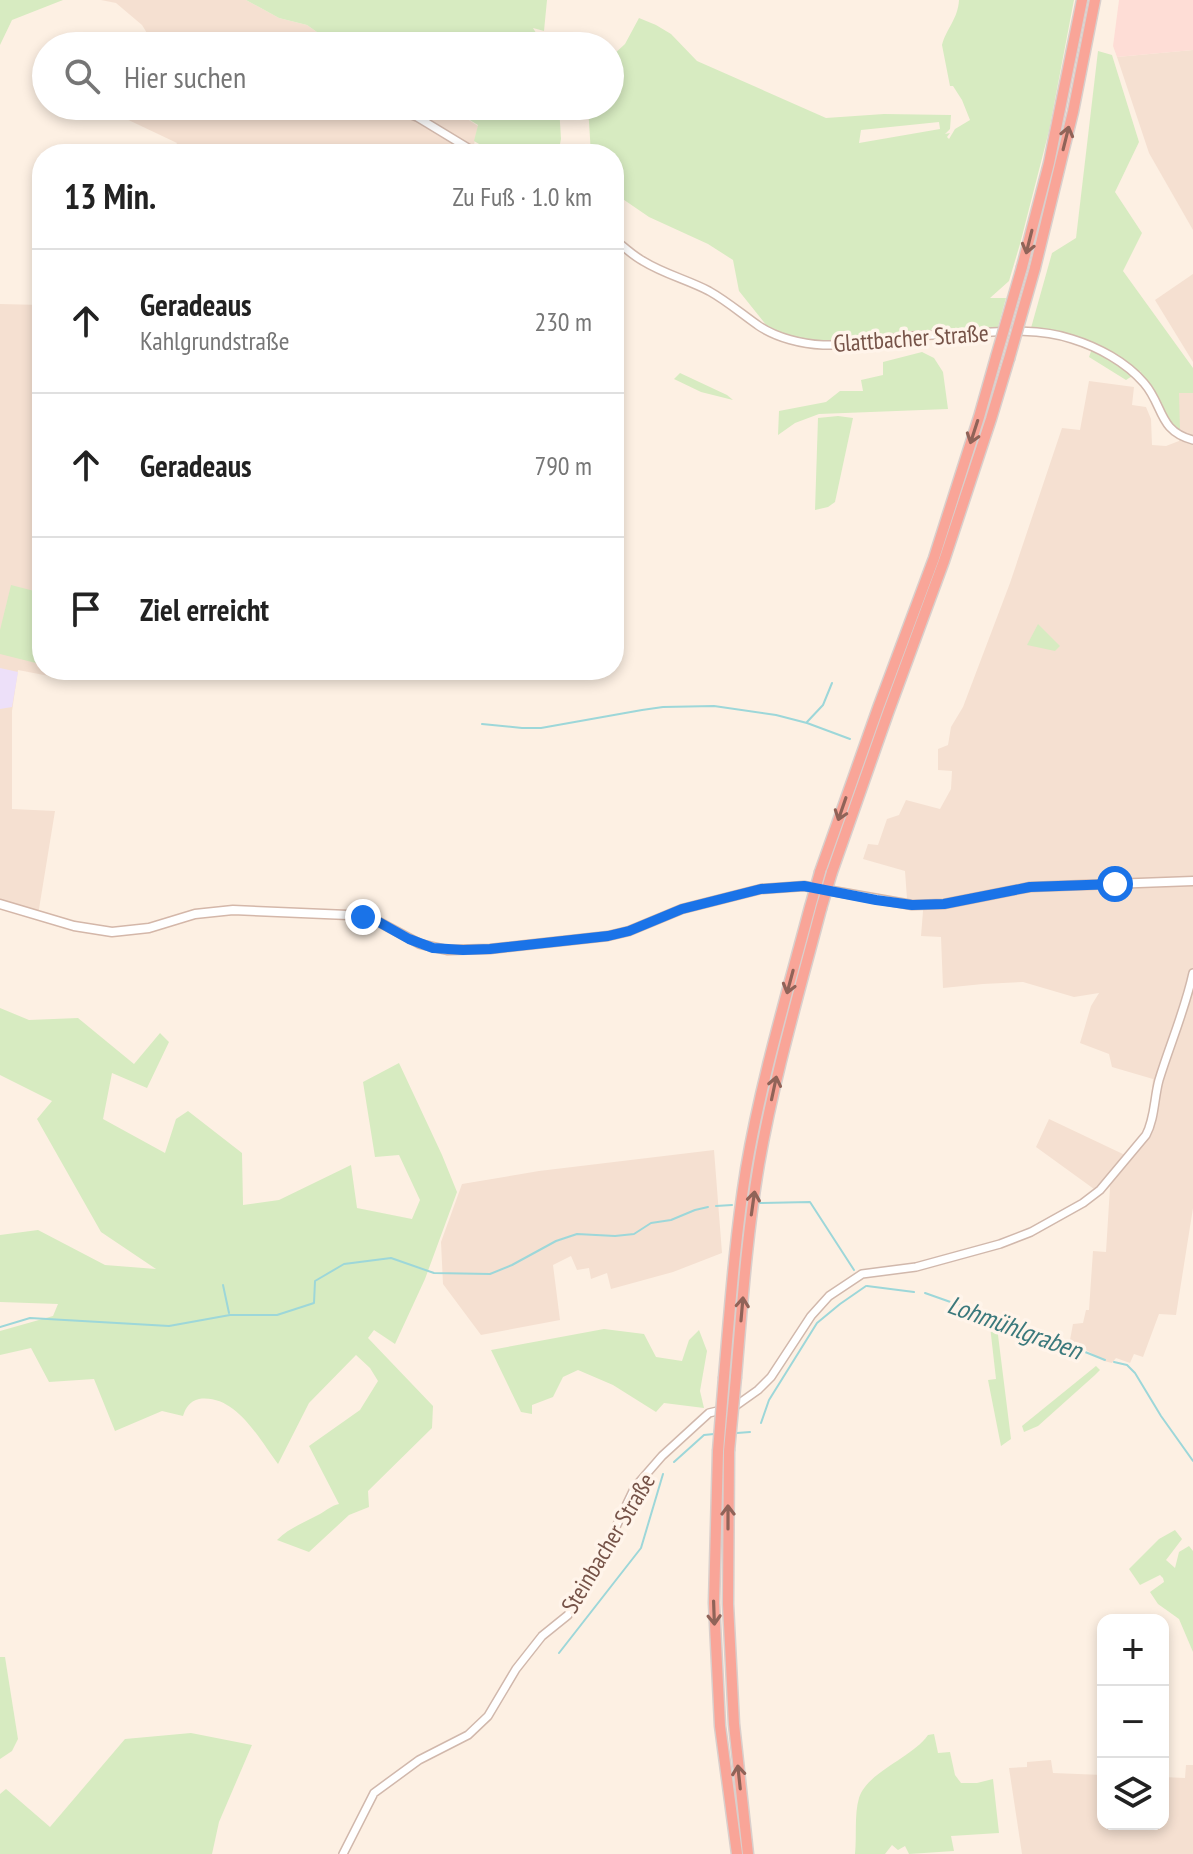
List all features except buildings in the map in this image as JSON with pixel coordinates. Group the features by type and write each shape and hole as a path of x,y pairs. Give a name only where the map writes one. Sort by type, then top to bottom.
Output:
{"highway":[{"path":"730,1377 759,1165 775,1081 816,908 820,872 934,558 996,357 1049,163 1082,0"},
{"path":"737,1854 720,1726 714,1603 730,1377 735,1244 764,1079 816,908 832,872 944,561 991,419 1035,268 1073,112 1095,0"},
{"path":"724,1451 734,1724 748,1854"}],"main road":[{"path":"0,904 74,926 112,932 149,928 195,914 233,910 348,915 377,921 433,948 463,950 608,936 629,931 682,909 761,889 804,886 912,905 944,904 1030,887 1193,881"}],"street":[{"path":"422,120 462,144"},
{"name":"Glattbacher Straße","path":"624,247 642,261 712,293 760,327 795,341 844,345 921,335 1032,331 1061,335 1097,348 1129,368 1151,392 1170,429 1179,436 1193,440"},
{"name":"Steinbacher Straße","path":"343,1854 374,1793 419,1760 468,1735 488,1716 533,1647 568,1615 603,1554 635,1487 662,1456 709,1413 734,1407 758,1390 771,1377 811,1316 829,1296 862,1274 928,1264 1031,1232 1100,1190 1151,1126 1158,1083 1181,1020 1193,973"}],"shaded area":[{"path":"101,0 246,0 279,18 307,25 317,32 146,32 116,3"},
{"path":"1119,0 1193,0 1193,50 1117,57 1113,46"},
{"path":"1193,50 1193,230 1149,153 1117,57"},
{"path":"128,120 469,120 478,126 474,144 177,143"},
{"path":"1193,274 1193,362 1155,300"},
{"path":"0,304 32,305 32,673 18,670 12,711 12,809 55,811 38,915 0,904"},
{"path":"1089,381 1134,387 1132,405 1146,407 1151,419 1152,445 1166,446 1179,441 1179,393 1193,393 1193,1208 1176,1315 1159,1314 1143,1357 1134,1354 1130,1363 1116,1358 1112,1363 1104,1361 1070,1340 1073,1324 1083,1323 1086,1310 1089,1310 1093,1251 1106,1252 1110,1187 1104,1180 1094,1189 1036,1147 1049,1119 1125,1155 1148,1126 1153,1079 1112,1067 1109,1054 1080,1043 1091,1006 1099,993 1074,997 1023,982 943,988 941,937 921,936 924,899 907,899 905,871 863,859 868,844 878,845 887,819 899,815 906,800 940,809 951,789 952,771 938,770 938,749 948,745 951,727 963,707 1010,583 1062,428 1080,430"},
{"path":"0,668 18,672 12,707 0,709"},
{"path":"714,1150 722,1253 673,1272 611,1289 607,1273 591,1279 589,1268 577,1270 571,1256 553,1265 560,1320 481,1335 443,1284 441,1242 462,1184 539,1171"},
{"path":"1051,1760 1053,1773 1097,1775 1097,1830 1169,1830 1169,1777 1185,1778 1186,1765 1193,1765 1193,1854 1022,1854 1009,1768 1027,1767 1027,1762"}],"green space":[{"path":"0,0 63,0 12,20 0,45"},
{"path":"246,0 547,0 544,31 533,28 535,32 317,32 307,25 279,18"},
{"path":"959,0 1074,0 1049,131 1020,244 1009,281 990,298 1006,298 998,327 818,343 792,337 767,326 739,291 733,260 708,244 649,217 624,200 624,144 590,144 589,120 624,120 624,45 639,18 671,34 697,61 826,118 884,114 951,115 950,129 945,134 950,133 949,139 955,129 970,120 962,100 950,86 942,45","holes":["939,122 940,129 859,143 861,130"]},
{"path":"1098,51 1112,55 1139,142 1115,192 1142,233 1123,271 1193,368 1193,393 1179,393 1180,430 1172,426 1140,371 1126,380 1089,357 1094,343 1063,332 1031,328 1052,253 1076,238"},
{"path":"470,120 560,120 560,144 479,144 474,141 478,125"},
{"path":"922,352 934,358 943,372 948,409 819,414 795,423 778,435 779,411 826,402 840,391 863,391 861,380 883,375 883,362"},
{"path":"680,373 733,400 701,392 674,379"},
{"path":"818,418 853,418 835,502 815,510"},
{"path":"11,585 32,590 32,662 0,654 0,630"},
{"path":"1038,624 1060,646 1055,651 1027,645"},
{"path":"0,1008 29,1020 78,1018 134,1064 160,1033 169,1042 147,1088 112,1073 103,1119 165,1153 176,1119 188,1111 242,1153 243,1205 279,1200 351,1165 357,1208 412,1219 420,1200 399,1155 375,1157 363,1082 399,1063 457,1192 425,1279 395,1344 374,1330 368,1338 433,1406 432,1428 368,1491 369,1507 349,1515 309,1552 277,1540 339,1504 309,1446 360,1410 378,1381 356,1355 309,1403 278,1464 245,1420 212,1399 193,1401 183,1416 162,1411 115,1431 94,1379 49,1382 31,1348 0,1355 0,1331 53,1316 58,1304 0,1302 0,1235 38,1230 105,1265 156,1269 101,1232 37,1119 52,1101 0,1075"},
{"path":"990,1326 997,1327 1011,1439 1001,1446 988,1380 996,1379"},
{"path":"604,1329 644,1334 656,1357 682,1361 689,1340 699,1330 707,1351 700,1391 704,1408 664,1403 656,1412 613,1385 578,1370 563,1377 553,1397 532,1405 532,1414 521,1412 491,1350"},
{"path":"1096,1366 1100,1370 1095,1375 1038,1426 1024,1432 1022,1426"},
{"path":"1175,1530 1182,1539 1166,1560 1175,1568 1179,1552 1189,1546 1193,1551 1193,1652 1179,1619 1158,1604 1150,1592 1164,1582 1163,1578 1160,1575 1140,1585 1129,1569 1159,1539"},
{"path":"0,1657 5,1657 18,1739 12,1751 0,1759"},
{"path":"191,1733 252,1745 219,1822 212,1854 0,1854 0,1794 6,1789 50,1827 125,1739"},
{"path":"934,1734 938,1753 950,1752 955,1775 961,1783 993,1779 999,1833 951,1836 954,1851 909,1854 905,1846 898,1850 892,1845 885,1854 855,1854 857,1811 864,1789 928,1735"}],"waterway":[{"path":"807,722 823,705 832,683"},
{"path":"482,724 541,728 663,707 714,706 776,715 850,739"},
{"path":"758,1203 810,1202 854,1270"},
{"path":"716,1206 732,1205"},
{"path":"0,1327 30,1318 169,1326 230,1315 277,1315 314,1303 315,1281 344,1264 391,1258 434,1273 490,1274 556,1241 577,1234 634,1234 651,1223 671,1220 708,1207"},
{"path":"223,1285 229,1313"},
{"path":"761,1423 769,1400 817,1323 866,1286"},
{"name":"Lohmühlgraben","path":"867,1286 914,1292"},
{"name":"Lohmühlgraben","path":"925,1293 1105,1360"},
{"name":"Lohmühlgraben","path":"1114,1362 1127,1365 1135,1373 1193,1461"},
{"path":"737,1433 750,1432"},
{"path":"674,1462 704,1435 714,1434"},
{"path":"559,1653 641,1548 663,1474"}],"route":[{"path":"363,917 433,948 490,949 608,936 629,931 682,909 761,889 804,886 912,905 967,901 1030,887 1115,884"}]}
